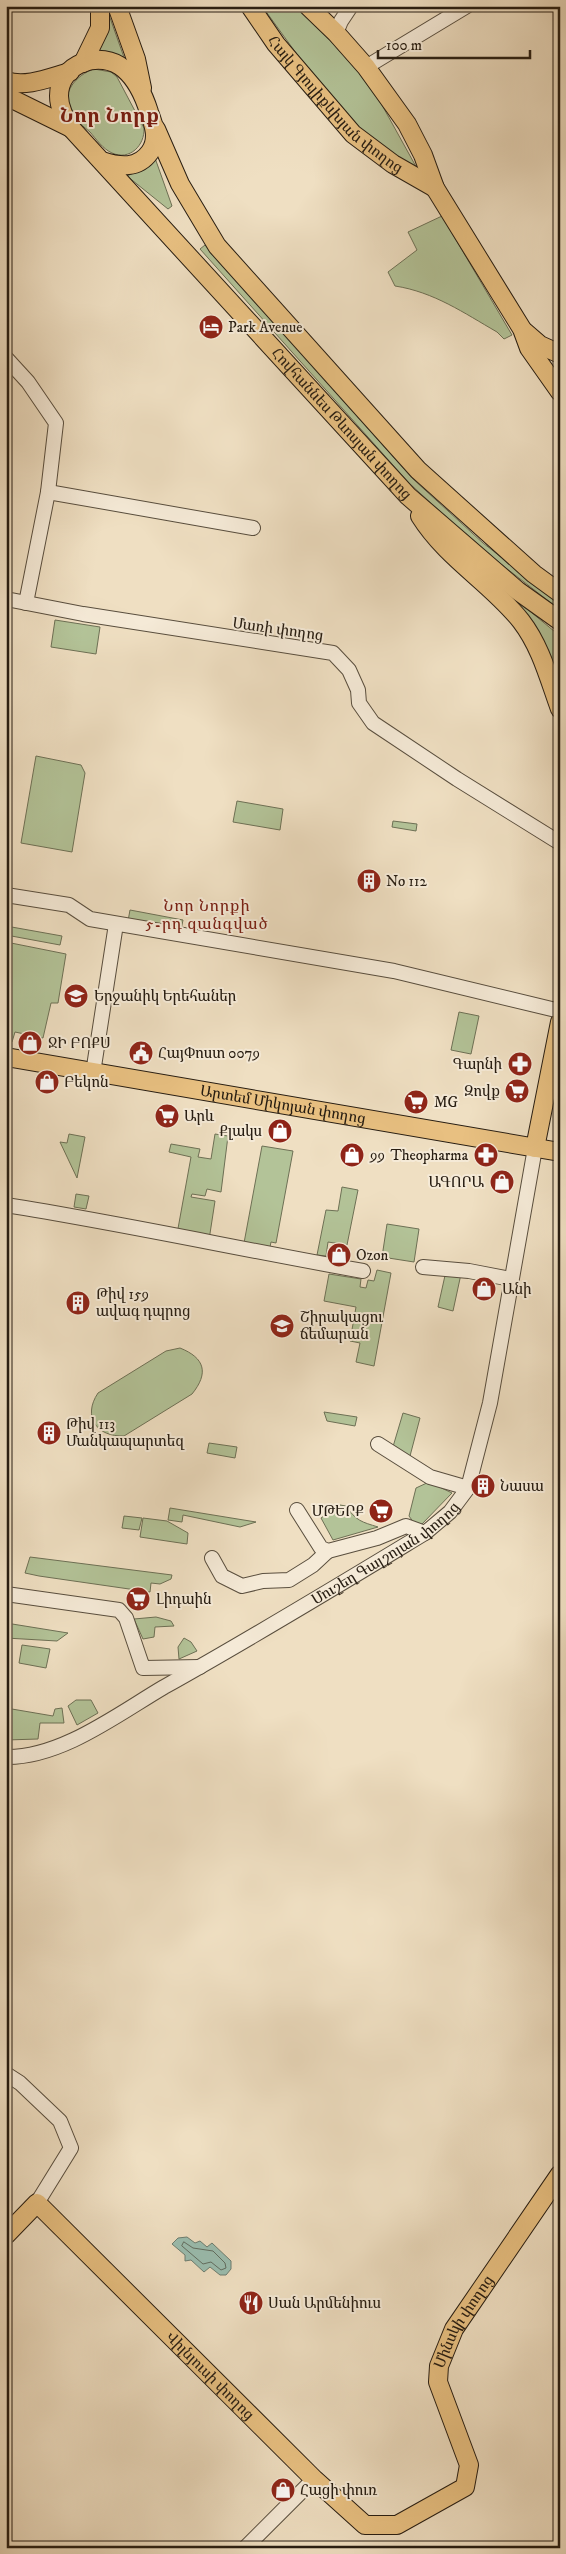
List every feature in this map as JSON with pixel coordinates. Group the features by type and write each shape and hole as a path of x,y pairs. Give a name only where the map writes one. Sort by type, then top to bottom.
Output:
{"main road":[{"path":"100,6 100,28 77,67 62,81 59,96 60,108 71,128 102,161 121,167 135,164 147,156 156,139 154,126 143,96 136,59 117,6"},
{"name":"Հայկ Գյուլիքևխյան փողոց","path":"250,6 276,44 353,134 393,164 435,188"},
{"name":"Հայկ Գյուլիքևխյան փողոց","path":"308,6 336,33 366,67 407,124 423,155 435,188 522,329 529,348 560,392"},
{"path":"6,81 14,84 29,83 98,58 116,64 132,77 143,96"},
{"path":"6,96 71,128"},
{"name":"Հովհաննես Թևոսյան փողոց","path":"154,126 180,184 217,246 418,470 534,574 560,593"},
{"name":"Հովհաննես Թևոսյան փողոց","path":"102,161 408,496 518,592 560,621"},
{"name":"Հայկ Գյուլիքևխյան փողոց","path":"522,329 540,345 560,354"},
{"path":"408,496 427,528 446,549 521,621 536,644 560,709"},
{"name":"Մուշեղ Գալշոյան փողոց","path":"535,1148 560,1022"},
{"name":"Արտեմ Միկոյան փողոց","path":"6,1057 560,1152"},
{"name":"Մինսկի փողոց","path":"314,2479 365,2525 398,2525 465,2487 469,2465 438,2382 439,2366 454,2329 560,2174"},
{"path":"6,2235 37,2203"},
{"name":"Վիլնյուսի փողոց","path":"37,2203 314,2479"}],"street":[{"path":"336,33 351,6"},
{"path":"366,67 467,6"},
{"path":"6,358 28,382 56,423 48,492 26,604"},
{"path":"48,492 253,528"},
{"name":"Մառի փողոց","path":"6,599 26,604 333,654 349,670 358,690 359,704 373,723 457,779 560,843"},
{"path":"6,895 69,905 90,919 394,971 560,1011"},
{"path":"93,1073 116,924"},
{"name":"Մուշեղ Գալշոյան փողոց","path":"6,1757 41,1752 63,1744 200,1667 425,1533 450,1512 468,1488 490,1403 535,1148"},
{"path":"6,1205 102,1220 149,1232 363,1271"},
{"path":"423,1267 469,1271 512,1279"},
{"path":"378,1444 430,1477 468,1488"},
{"path":"297,1510 321,1548 328,1551"},
{"path":"212,1558 222,1576 242,1586 262,1581 288,1580 313,1565 328,1551 377,1538 406,1526 425,1533"},
{"path":"6,1594 119,1610 126,1618 143,1668 200,1667"},
{"path":"6,2074 20,2083 60,2121 71,2148 37,2203"},
{"path":"245,2548 314,2479"}],"shaded area":[{"path":"262,6 295,6 326,36 372,87 419,172 396,158 359,128 304,64"},
{"path":"109,15 126,63 95,53"},
{"path":"94,69 111,72 117,77 144,128 144,134 139,145 135,150 125,155 112,153 100,144 77,121 68,106 69,92 76,80"},
{"path":"155,158 172,206 168,209 127,176 147,167"},
{"path":"442,216 512,335 504,339 497,332 436,298 395,286 388,272 417,250 408,232"},
{"path":"205,245 413,479 483,543 560,603 560,610 479,547 409,483 200,249"},
{"path":"446,542 560,636 560,689 550,661"},
{"path":"55,620 100,627 96,654 51,647"},
{"path":"36,756 81,765 85,773 72,852 21,843"},
{"path":"237,801 283,809 280,830 233,822"},
{"path":"393,821 417,824 416,831 392,827"},
{"path":"130,910 183,920 181,930 128,921"},
{"path":"6,926 62,936 60,945 6,935"},
{"path":"6,942 66,954 58,1003 51,1003 43,1038 15,1032 12,1042 6,1040"},
{"path":"459,1012 479,1016 471,1054 451,1050"},
{"path":"69,1134 85,1137 77,1178 60,1142 67,1143"},
{"path":"215,1134 228,1136 221,1192 207,1189 205,1196 192,1194 191,1197 215,1201 209,1240 177,1234 191,1157 169,1152 171,1144 200,1149 198,1157 211,1159"},
{"path":"262,1146 293,1151 276,1243 271,1242 270,1247 244,1243"},
{"path":"342,1187 358,1190 347,1245 328,1242 326,1256 317,1255 326,1210 338,1211"},
{"path":"76,1194 89,1196 86,1209 74,1207"},
{"path":"387,1224 419,1229 414,1262 382,1257"},
{"path":"377,1270 391,1273 374,1366 356,1362 360,1343 350,1341 356,1307 324,1301 329,1274 361,1279 360,1287 366,1288 368,1280 374,1281"},
{"path":"446,1271 461,1274 453,1311 438,1307"},
{"path":"180,1348 195,1356 202,1367 201,1379 192,1394 124,1436 106,1433 95,1424 92,1410 93,1402 98,1393 166,1351"},
{"path":"324,1412 357,1417 355,1426 327,1421"},
{"path":"403,1413 420,1418 410,1456 392,1450"},
{"path":"209,1443 237,1447 235,1458 207,1453"},
{"path":"429,1482 452,1493 422,1524 414,1523 409,1516 416,1488"},
{"path":"340,1505 346,1506 360,1520 378,1527 333,1540 321,1518"},
{"path":"170,1508 256,1522 240,1527 183,1515 182,1522 168,1520"},
{"path":"124,1516 142,1518 139,1530 122,1528"},
{"path":"143,1518 167,1521 188,1533 187,1544 140,1537"},
{"path":"30,1557 172,1575 171,1579 160,1584 151,1583 150,1592 25,1573"},
{"path":"156,1617 171,1621 174,1626 155,1627 154,1637 143,1639 134,1619"},
{"path":"6,1623 68,1633 57,1641 6,1638"},
{"path":"184,1638 191,1642 197,1651 179,1659 178,1647"},
{"path":"22,1645 50,1649 46,1668 19,1663"},
{"path":"76,1700 91,1700 98,1713 77,1725 68,1706"},
{"path":"6,1708 53,1716 55,1709 62,1708 64,1723 40,1723 38,1739 6,1740"}],"water":[{"path":"187,2237 195,2243 200,2241 207,2247 212,2243 231,2261 231,2269 226,2275 220,2275 210,2267 204,2272 191,2260 185,2261 185,2255 172,2244 178,2238"}],"place":[{"name":"Park Avenue","path":"211,327"},
{"name":"No 112","path":"369,881"},
{"name":"Երջանիկ Երեհաներ","path":"76,996"},
{"name":"ՋԻ ԲՈՔՍ","path":"30,1043"},
{"name":"ՀայՓոստ 0079","path":"141,1053"},
{"name":"Գարնի","path":"520,1064"},
{"name":"Բեկոն","path":"47,1082"},
{"name":"Զովք","path":"517,1091"},
{"name":"MG","path":"416,1102"},
{"name":"Արև","path":"167,1116"},
{"name":"Քլակս","path":"280,1131"},
{"name":"99","path":"352,1155"},
{"name":"Theopharma","path":"486,1155"},
{"name":"ԱԳՈՐԱ","path":"502,1182"},
{"name":"Ozon","path":"339,1255"},
{"name":"Անի","path":"484,1289"},
{"name":"Թիվ 159 ավագ դպրոց","path":"78,1303"},
{"name":"Շիրակացու ճեմարան","path":"282,1326"},
{"name":"Թիվ 113 Մանկապարտեզ","path":"49,1433"},
{"name":"Նասա","path":"483,1486"},
{"name":"ՄԹԵՐՔ","path":"381,1511"},
{"name":"Լիդաին","path":"138,1599"},
{"name":"Սան Արմենիուս","path":"251,2303"},
{"name":"Հացի փուռ","path":"283,2490"}],"district":[{"name":"Նոր Նորք","path":"110,115"},
{"name":"Նոր Նորքի 5-րդ զանգված","path":"207,914"}]}
